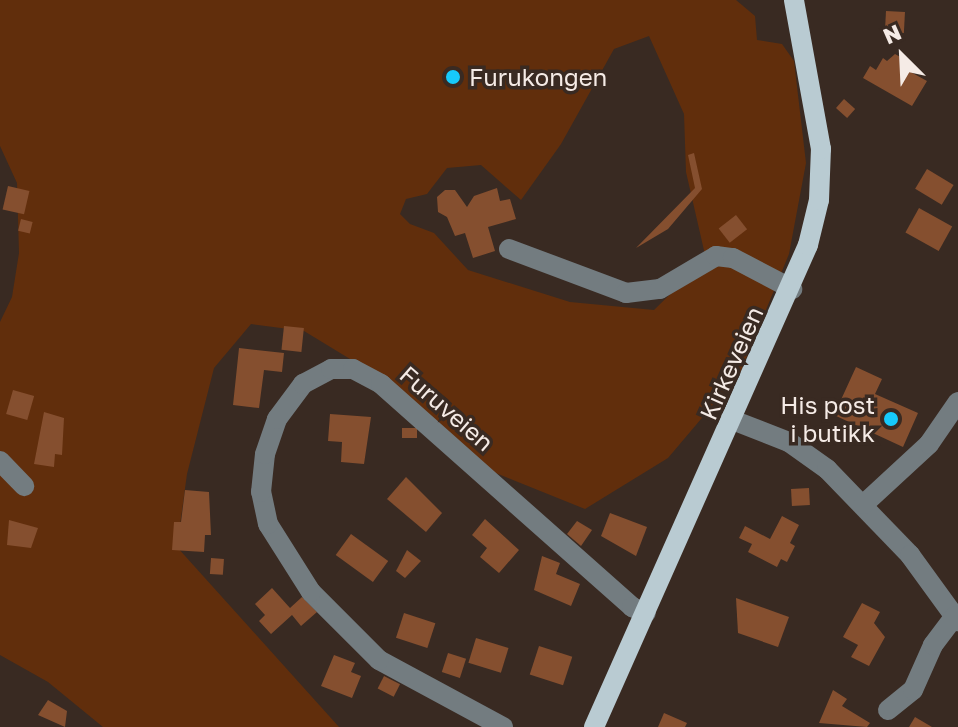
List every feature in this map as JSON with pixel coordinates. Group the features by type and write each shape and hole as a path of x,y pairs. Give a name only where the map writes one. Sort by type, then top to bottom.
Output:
{"main road":[{"name":"Kirkeveien","path":"594,727 735,421 808,245 821,173 794,0"}],"street":[{"path":"509,249 626,293 660,289 716,256 733,258 792,289"},
{"name":"Furuveien","path":"503,727 379,660 311,592 268,524 261,492 265,454 277,419 303,384 331,369 353,369 381,384 632,607 646,613"},
{"path":"864,504 929,444 958,402"},
{"path":"735,421 789,442 864,504 957,618 933,645 913,690 888,710"},
{"path":"0,461 24,486"}],"shaded area":[{"path":"0,0 736,0 755,16 757,40 782,44 794,61 806,163 789,254 740,373 668,458 585,509 483,468 401,390 304,331 251,324 214,368 187,474 177,547 339,727 103,727 48,682 0,655 0,322 12,297 19,253 17,183 0,146","holes":["649,36 684,114 686,172 706,259 654,310 570,302 468,270 434,233 410,224 400,214 406,199 427,194 447,168 481,165 521,200 561,144 614,49"]}],"building":[{"path":"886,11 905,12 904,33 885,32"},
{"path":"895,54 911,63 907,70 927,81 912,106 863,78 870,66 876,70 883,58 887,61"},
{"path":"844,99 855,109 847,118 836,108"},
{"path":"694,153 702,189 668,229 636,248 695,188 688,155"},
{"path":"927,169 954,185 942,205 915,189"},
{"path":"8,186 29,191 24,214 3,209"},
{"path":"497,188 500,201 510,199 516,219 488,227 495,251 473,258 465,233 455,236 447,217 438,212 437,197 445,190 455,190 467,207 474,196"},
{"path":"919,208 952,226 939,251 905,232"},
{"path":"736,215 747,229 730,243 719,229"},
{"path":"21,219 33,222 30,234 18,231"},
{"path":"284,326 304,328 301,352 281,350"},
{"path":"239,348 284,353 282,372 264,370 259,408 233,405"},
{"path":"856,367 882,379 875,394 918,413 903,447 834,415"},
{"path":"13,390 34,396 27,420 6,414"},
{"path":"44,412 64,418 62,455 55,454 54,467 34,464"},
{"path":"330,414 371,417 364,464 341,462 342,442 328,441"},
{"path":"402,428 417,428 417,438 402,438"},
{"path":"406,477 442,513 426,532 387,499"},
{"path":"809,488 810,505 792,506 791,489"},
{"path":"185,490 209,492 211,535 205,535 204,552 172,550 174,522 181,522"},
{"path":"610,513 647,527 636,556 601,536"},
{"path":"782,516 799,525 790,543 795,546 787,562 781,559 777,567 748,552 752,544 739,538 745,526 770,539"},
{"path":"485,519 519,550 499,573 480,557 487,548 472,535"},
{"path":"9,520 38,528 31,548 7,545"},
{"path":"577,521 592,530 581,546 567,534"},
{"path":"351,534 388,561 373,582 336,555"},
{"path":"407,550 421,561 405,578 396,571"},
{"path":"542,556 560,563 556,574 580,584 571,606 534,590"},
{"path":"211,558 224,559 223,575 210,574"},
{"path":"272,588 290,608 302,597 317,612 301,626 292,615 271,634 259,621 265,615 255,604"},
{"path":"736,598 789,617 778,647 738,633"},
{"path":"862,603 880,612 874,623 885,637 869,666 851,657 858,645 843,637"},
{"path":"404,613 435,623 427,648 396,638"},
{"path":"476,638 509,648 501,673 468,663"},
{"path":"539,646 572,657 563,685 530,675"},
{"path":"448,653 466,659 460,678 442,672"},
{"path":"334,655 355,663 351,672 361,676 352,698 321,686"},
{"path":"384,676 400,684 394,697 378,688"},
{"path":"833,690 847,699 842,706 870,723 867,727 819,723"},
{"path":"48,700 67,711 65,727 38,715"},
{"path":"664,713 687,723 685,727 658,727"},
{"path":"915,717 932,727 909,727"}],"place":[{"name":"Furukongen","path":"453,77"},
{"name":"His post i butikk","path":"891,419"}]}
